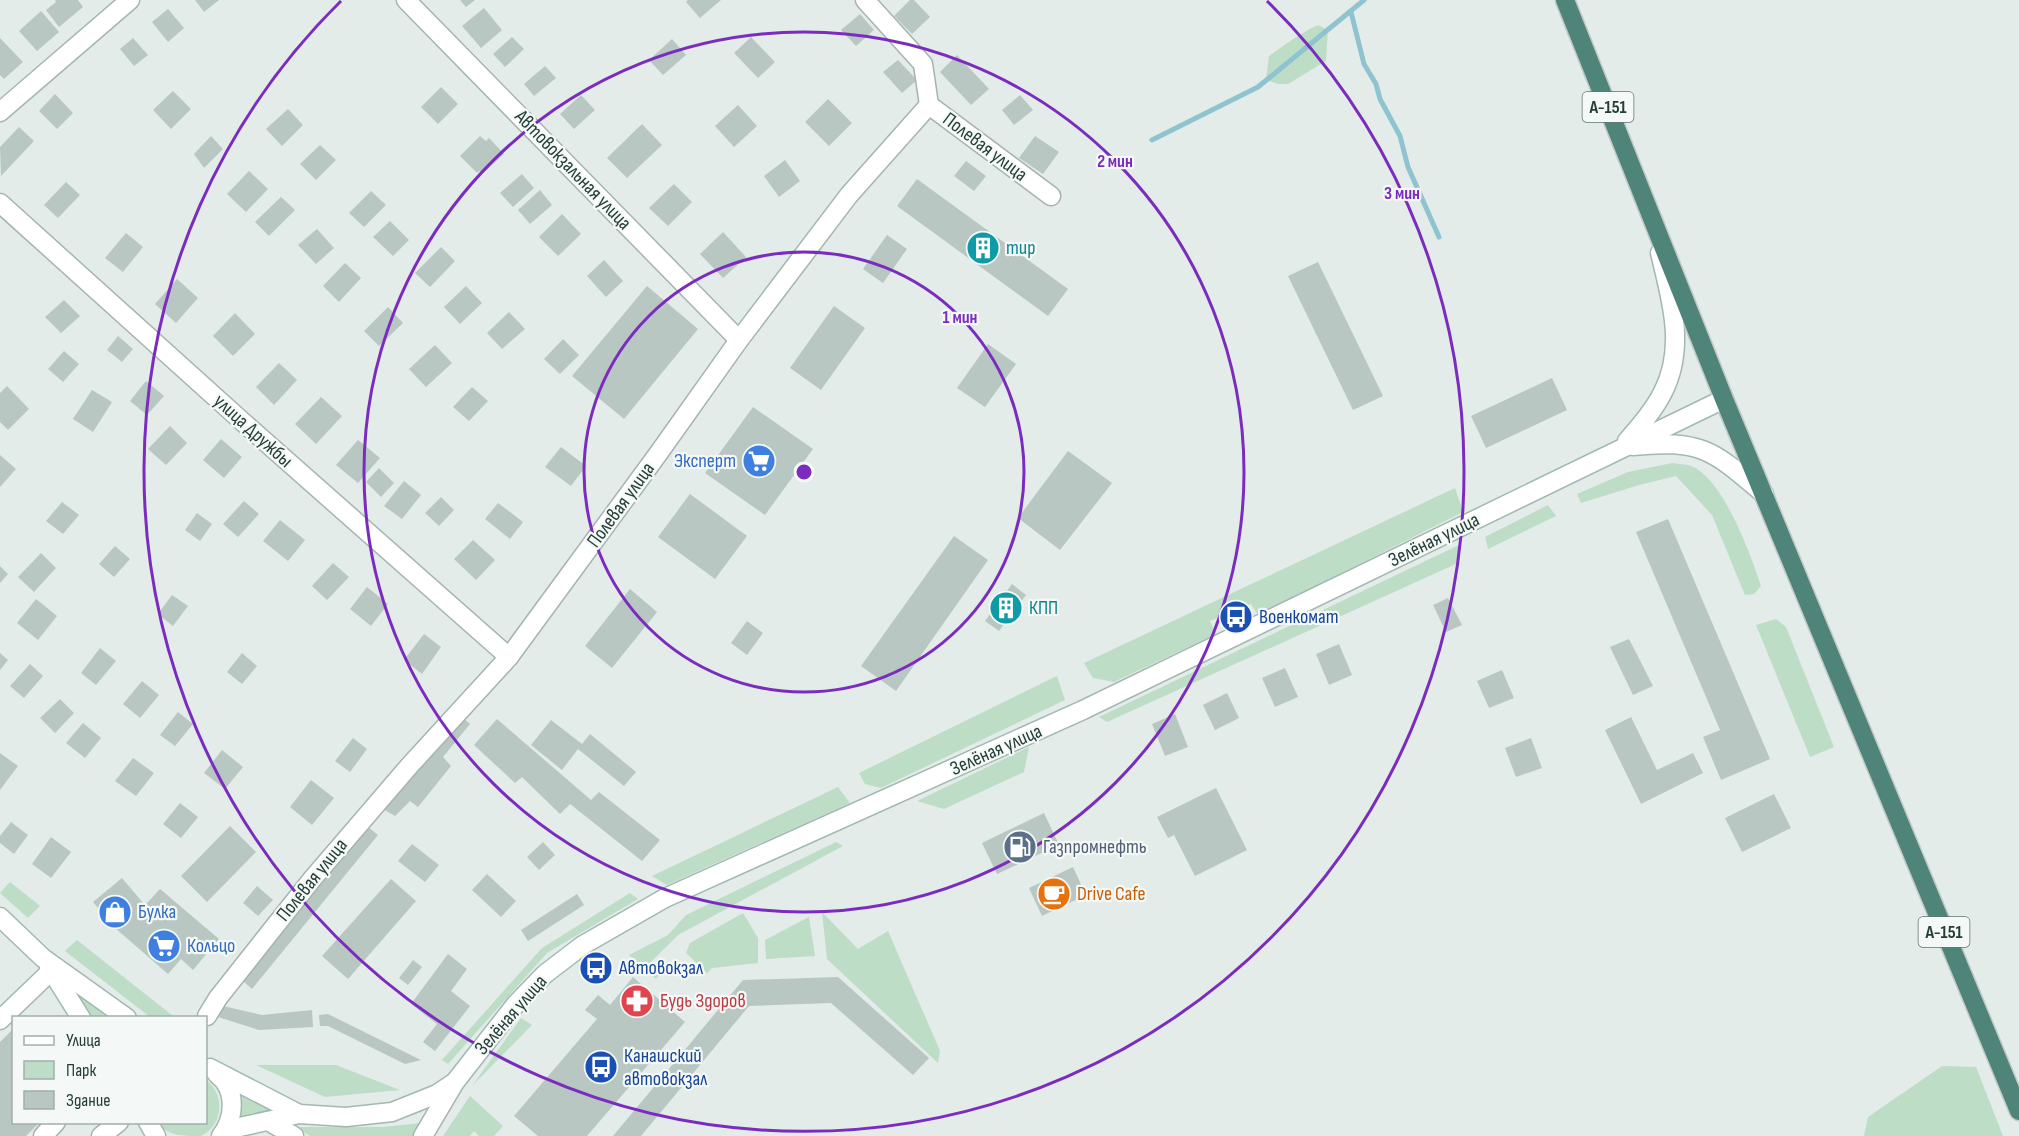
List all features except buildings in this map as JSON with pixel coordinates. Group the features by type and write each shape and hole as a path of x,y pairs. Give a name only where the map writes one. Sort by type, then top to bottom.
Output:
{"highway":[{"name":"А-151","path":"1565,0 1724,399 2019,1111"}],"street":[{"path":"0,111 130,0"},
{"name":"Автовокзальная улица","path":"406,0 739,340"},
{"path":"865,0 923,64 929,105"},
{"name":"Полевая улица","path":"207,1017 218,998 313,878 411,764 509,657 739,340 849,195 929,105 1051,196"},
{"name":"улица Дружбы","path":"0,203 509,657"},
{"path":"1623,447 1646,419 1663,392 1676,342 1674,312 1651,214"},
{"name":"Зелёная улица","path":"223,1133 299,1114 346,1117 392,1112 437,1094 455,1082 516,1004 545,974 583,945 665,897 1083,710 1724,399"},
{"path":"1623,447 1662,443 1684,444 1704,449 1725,461 1764,494"},
{"path":"0,917 47,964 125,1016"},
{"path":"47,964 80,1016"},
{"path":"0,1020 47,964"},
{"path":"208,1067 222,1078 232,1099 232,1110 223,1133"},
{"name":"Зелёная улица","path":"208,1067 299,1114"},
{"path":"423,1136 455,1082"},
{"path":"268,1121 294,1136"},
{"path":"43,1136 54,1124"},
{"path":"101,1136 116,1124"}],"green space":[{"path":"1318,25 1328,30 1326,61 1288,84 1266,80 1269,56"},
{"path":"1672,463 1691,466 1703,473 1725,501 1743,538 1761,586 1754,594 1745,595 1712,515 1676,476 1581,503 1577,494 1628,472"},
{"path":"1455,488 1463,512 1258,615 1251,604 1210,621 1216,634 1114,682 1093,678 1084,663"},
{"path":"1548,505 1556,516 1488,549 1485,537"},
{"path":"1459,545 1458,563 1107,722 1099,717"},
{"path":"1776,619 1786,627 1834,747 1810,757 1756,625"},
{"path":"1057,676 1065,700 881,788 865,784 859,773"},
{"path":"1029,747 1024,772 944,809 917,801"},
{"path":"838,787 850,803 667,885 652,876"},
{"path":"836,842 843,846 678,935 651,962 662,972 656,979 629,955 668,935 686,915"},
{"path":"10,882 40,906 28,918 0,893"},
{"path":"630,893 638,899 547,953 448,1064 442,1060 542,948"},
{"path":"822,912 858,949 888,931 940,1051 938,1063 827,959"},
{"path":"743,913 758,938 758,963 712,968 707,973 686,953 690,943"},
{"path":"809,917 815,956 766,959 765,940"},
{"path":"77,940 173,1016 149,1016 65,951"},
{"path":"66,983 112,1016 88,1016"},
{"path":"521,1018 532,1025 472,1086"},
{"path":"256,1065 336,1065 400,1090 325,1097"},
{"path":"1942,1066 1976,1067 2003,1136 1864,1136 1868,1117"},
{"path":"207,1081 219,1101 218,1117 214,1125 201,1136 181,1135 166,1131 158,1124 207,1124"},
{"path":"236,1091 277,1111 236,1120"},
{"path":"470,1096 503,1126 494,1136 479,1136 474,1131 470,1136 443,1136"},
{"path":"420,1123 414,1136 310,1136 295,1127 384,1127"}],"waterway":[{"path":"1152,140 1258,87 1364,0"},
{"path":"1351,12 1364,64 1400,136 1408,167 1439,237"}],"place":[{"name":"тир","path":"983,248"},
{"name":"Эксперт","path":"759,461"},
{"name":"КПП","path":"1006,608"},
{"name":"Военкомат","path":"1236,617"},
{"name":"Газпромнефть","path":"1020,847"},
{"name":"Drive Cafe","path":"1054,894"},
{"name":"Булка","path":"115,912"},
{"name":"Кольцо","path":"164,946"},
{"name":"Автовокзал","path":"596,968"},
{"name":"Будь Здоров","path":"637,1001"},
{"name":"Канашский автовокзал","path":"601,1067"}]}
